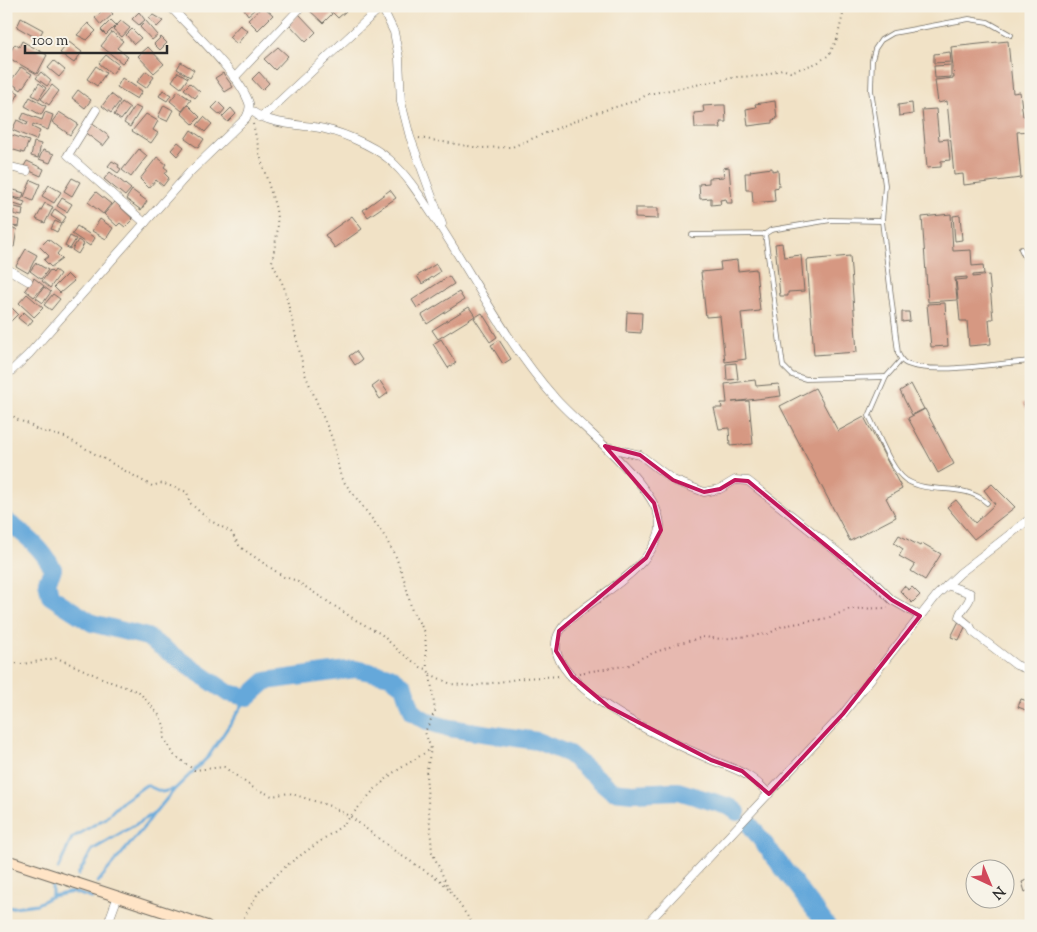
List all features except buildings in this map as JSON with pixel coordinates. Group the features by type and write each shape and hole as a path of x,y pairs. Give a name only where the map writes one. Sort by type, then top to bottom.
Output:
{"street":[{"path":"170,6 234,78 245,96 250,110 259,117 281,123 318,127 371,146 390,160 412,184 446,235 489,307 528,364 554,397 640,483 654,503 661,520 661,530 646,558 565,623 556,641 556,651 572,676 609,707 712,760 742,771 755,779 769,794"},
{"path":"234,78 302,6"},
{"path":"259,117 268,112 382,6 394,32 399,58 402,102 410,137 446,235"},
{"path":"96,110 68,155 145,223"},
{"path":"6,376 30,354 189,173 237,128 250,110"},
{"path":"6,166 27,171"},
{"path":"6,268 28,280"},
{"path":"605,446 640,455 673,480 704,492 720,489 735,480 748,481 899,604 920,616"},
{"path":"645,926 843,714 920,616 947,585 1031,518"},
{"path":"947,585 970,593 968,602 960,611 959,617 970,626 973,632 1016,665 1024,668 1031,667"},
{"path":"6,860 207,926"},
{"path":"107,926 118,896"}],"lane":[{"path":"1012,34 988,22 970,19 893,33 881,40 872,60 871,90 885,185 882,221 898,352 901,360 908,364 935,368 1031,361"},
{"path":"692,235 766,234 772,230 831,220 882,221"},
{"path":"766,234 783,366 792,376 806,379 886,377"},
{"path":"1021,249 1031,270"},
{"path":"901,360 886,377 869,416 896,468 906,480 937,488 970,491 987,503"}],"path":[{"path":"410,137 480,148 512,147 592,114 632,102 649,94 737,78 762,76 782,69 790,72 817,64 828,55 837,40 845,6"},
{"path":"250,110 262,163 276,209 278,228 272,262 284,287 305,374 332,438 341,478 382,532 396,558 405,582 412,611 425,632 427,669 430,674 435,711 425,732 431,749 426,774 432,852 449,889 474,926"},
{"path":"6,410 18,420 29,424 37,430 65,437 152,486 162,483 187,492 190,503 209,520 231,532 240,547 284,576 295,580 354,619 381,634 400,652 422,668 427,669"},
{"path":"430,674 451,684 473,686 524,678 572,676 584,671 630,665 643,657 680,643 704,637 721,638 768,634 782,626 828,618 850,608 887,609 899,604"},
{"path":"6,662 23,664 57,658 139,692 159,715 164,727 164,738 174,755 194,770 224,767 252,787 272,796 289,793 330,806 351,817 449,889"},
{"path":"239,926 258,893 287,865 343,825 374,790 394,773 431,749"}],"highlighted area":[{"path":"605,446 640,455 673,480 704,492 720,489 735,480 748,481 892,600 920,616 843,714 769,794 742,771 711,760 609,707 572,676 556,651 559,631 646,558 661,530 654,503"}],"waterway":[{"path":"6,521 33,542 49,561 53,569 47,581 50,596 92,623 147,637 228,693 248,697 266,681 355,669 390,676 404,686 413,713 429,722 449,728 537,741 569,754 612,791 633,793 678,791 730,807 737,812"},
{"path":"58,869 72,838 104,819 123,801 146,785 162,792 175,789 208,757 248,697"},
{"path":"78,875 92,850 155,813 174,790"},
{"path":"98,882 153,815"},
{"path":"750,825 827,926"},
{"path":"6,908 37,904 52,896 52,885"},
{"path":"52,896 73,892 92,898"}]}
